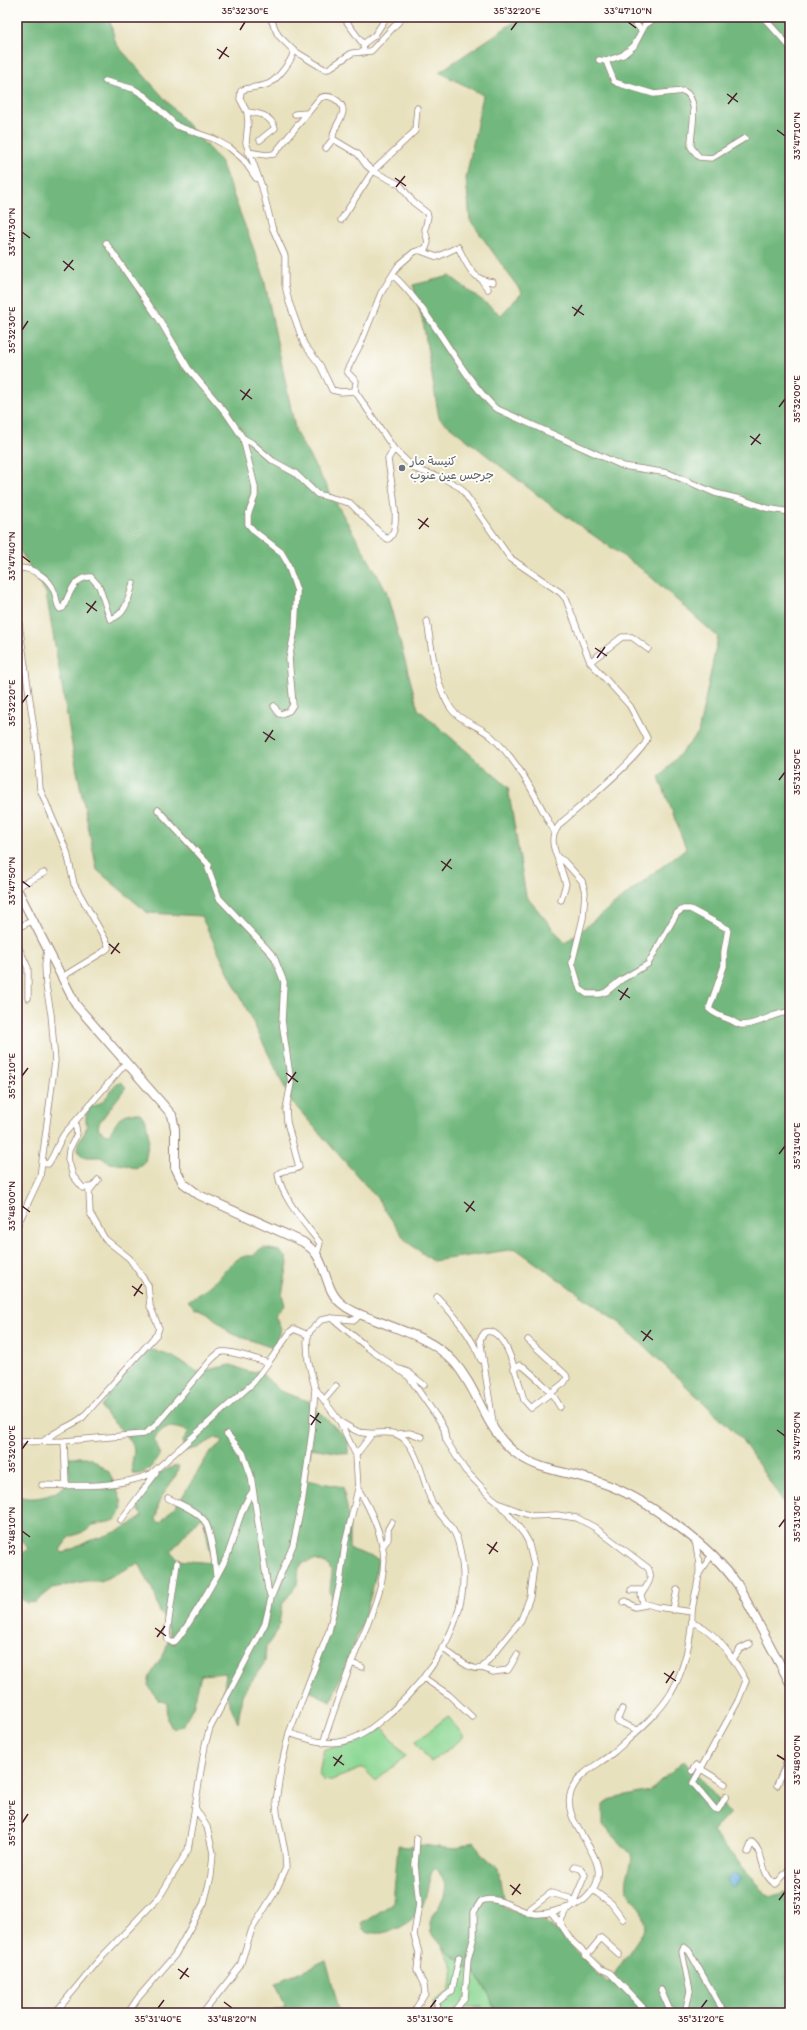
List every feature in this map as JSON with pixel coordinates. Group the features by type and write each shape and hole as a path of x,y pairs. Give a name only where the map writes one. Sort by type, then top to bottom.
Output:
{"street":[{"path":"270,17 278,35 293,50 325,70 352,53 371,52 403,17"},
{"path":"630,17 641,30"},
{"path":"599,60 606,61 620,58 630,51 639,38 641,30 657,17"},
{"path":"763,17 790,47"},
{"path":"344,18 363,44 364,53"},
{"path":"363,44 374,36 384,21"},
{"path":"293,50 293,56 274,80 268,84 247,88 241,91 240,99 247,112 248,122 246,139 248,152 262,187 272,227 285,256 287,295 304,344 320,365 332,390 341,392 355,391"},
{"path":"606,61 614,81 617,83 654,94 684,91 688,93 693,104 691,147 699,157 712,158 745,138"},
{"path":"104,81 134,89 145,96 177,126 214,139 230,148 243,159 262,187"},
{"path":"248,152 266,155 274,154 320,98 331,96 342,104 343,113 333,133 333,139 326,148"},
{"path":"341,220 373,171 415,131 418,108"},
{"path":"247,112 263,114 274,125 274,131 260,140"},
{"path":"295,114 307,113"},
{"path":"333,139 358,154 366,165 373,171 400,185 413,202 427,213 428,216 425,230 426,248 406,258 398,266 382,293 361,343 347,370 356,381 355,391 394,449 415,469 443,478 460,488 512,559 539,576 561,593 566,599 590,662 630,706 648,740 629,762 554,832 552,843 566,884 562,900"},
{"path":"106,243 159,320 188,368 226,413 242,438 256,487 255,496 248,515 248,524 254,531 281,552 287,562 297,591 295,629 289,659 292,706 290,710 281,714 274,706"},
{"path":"419,251 437,257 458,247 470,270 488,288"},
{"path":"393,275 402,284 444,339 483,396 496,408 623,466 668,473 715,494 744,500 766,508 790,512"},
{"path":"482,281 493,282"},
{"path":"242,438 252,443 273,461 295,472 317,494 350,503 384,537 388,539 393,534 395,514 393,482 388,459 394,449"},
{"path":"17,568 32,570 47,582 55,592 60,609 63,608 67,596 74,585 86,577 91,577 99,586 110,619 117,616 128,603 133,582"},
{"path":"17,610 37,750 40,789 67,852 74,884 108,944 108,948 103,952 62,977"},
{"path":"427,621 435,667 452,710 491,736 506,750 535,794 554,832"},
{"path":"590,662 622,637 632,637 648,649"},
{"path":"158,810 210,865 208,868 219,898 274,957 278,970 283,977 282,1021 290,1074 286,1108 287,1122 299,1167 296,1169 282,1170 278,1174 279,1181 285,1194 320,1243 316,1254"},
{"path":"557,857 564,861 582,881 585,892 583,918 572,963 580,989 587,994 606,992 621,980 648,964 678,912 683,909 690,909 728,929 724,952 724,966 709,1009 721,1017 742,1025 764,1020 780,1012 790,1012"},
{"path":"44,873 17,888 76,1006 127,1062 163,1104 174,1120 175,1168 183,1183 199,1195 303,1242 316,1254 334,1296 342,1305 436,1346 462,1373 494,1430 508,1447 524,1459 542,1467 596,1480 619,1489 695,1540 712,1554 727,1570 738,1585 790,1683"},
{"path":"17,928 34,920"},
{"path":"17,944 28,968 28,998"},
{"path":"17,1226 37,1186 42,1163 55,1061 51,1014 46,986 45,965 47,948"},
{"path":"42,1163 48,1164 59,1141 127,1062"},
{"path":"75,1122 77,1134 69,1150 70,1168 80,1186 83,1188 90,1187 98,1180"},
{"path":"45,1440 55,1432 72,1426 83,1417 157,1334 159,1328 150,1306 148,1285 129,1258 104,1239 90,1214 88,1195 90,1187"},
{"path":"437,1297 458,1319 471,1338 484,1367"},
{"path":"55,2013 98,1961 142,1917 163,1891 188,1850 192,1834 194,1805 205,1745 210,1728 265,1624 271,1598 288,1559 298,1523 312,1432 315,1388 306,1350 308,1335 315,1324 321,1320 332,1318 355,1320 360,1314"},
{"path":"332,1318 368,1348 409,1378 432,1409 444,1429 446,1440 465,1470 500,1504 528,1541 534,1565 530,1597 521,1620 482,1668"},
{"path":"42,1485 105,1485 131,1481 151,1474 253,1383 291,1331 294,1329 308,1335"},
{"path":"494,1430 480,1339 485,1332 489,1330 497,1333 500,1337 514,1369 524,1400 531,1408 550,1392 564,1383 567,1378 566,1375 528,1340"},
{"path":"17,1442 45,1440 64,1441 134,1435 149,1432 211,1360 223,1352 268,1363"},
{"path":"514,1369 520,1365 524,1367 550,1392 560,1407"},
{"path":"397,1369 408,1372 424,1385"},
{"path":"324,1400 336,1386"},
{"path":"203,2013 240,1966 252,1929 275,1892 286,1868 285,1852 276,1801 284,1749 329,1631 340,1582 345,1544 358,1489 356,1455 340,1422 315,1388"},
{"path":"340,1422 360,1432 372,1434 410,1433 422,1437"},
{"path":"227,1434 243,1453 251,1476 268,1589 271,1598"},
{"path":"356,1455 372,1434"},
{"path":"289,1733 323,1743 344,1742 377,1725 404,1700 424,1678 453,1626 461,1599 463,1572 462,1562 454,1532 437,1512 413,1453 406,1441 397,1434"},
{"path":"64,1441 66,1486"},
{"path":"122,1520 158,1469"},
{"path":"323,1743 378,1592 383,1564 382,1547 371,1512 358,1489"},
{"path":"177,1563 167,1633 168,1640 171,1643 176,1642 186,1628 216,1576 227,1555 242,1509 253,1491"},
{"path":"168,1498 194,1512 205,1521 210,1539 216,1576"},
{"path":"500,1504 531,1516 550,1515 571,1517 594,1527 648,1568 651,1579 641,1597 646,1605"},
{"path":"382,1547 388,1539 388,1529 392,1522"},
{"path":"453,2013 465,1996 468,1959 474,1936 474,1912 478,1904 486,1899 491,1899 528,1913 536,1914 551,1912 575,1903 588,1897 593,1890 598,1875 598,1868 592,1851 571,1814 569,1801 571,1792 578,1780 590,1767 609,1756 648,1721 671,1693 680,1673 692,1622 692,1612 700,1572 695,1540"},
{"path":"700,1572 712,1554"},
{"path":"631,1590 644,1590"},
{"path":"673,1610 677,1590"},
{"path":"623,1602 626,1601 636,1607 646,1605 692,1612"},
{"path":"692,1622 713,1636 733,1659 746,1681 738,1701 693,1783 712,1808 718,1810 726,1796"},
{"path":"733,1659 740,1649 750,1644"},
{"path":"442,1648 471,1667 477,1669 482,1668 493,1672 508,1670 517,1655"},
{"path":"351,1663 362,1667"},
{"path":"424,1678 449,1695 472,1717"},
{"path":"622,1709 617,1721 637,1730"},
{"path":"777,1785 785,1767 790,1745"},
{"path":"692,1770 696,1765 725,1784"},
{"path":"128,2013 138,1998 175,1956 204,1903 211,1876 213,1852 207,1827 194,1805"},
{"path":"413,2013 424,1999 425,1994 424,1985 417,1970 419,1949 414,1936 419,1904 414,1865 417,1838"},
{"path":"748,1852 752,1842 759,1850 766,1875 776,1884 790,1868"},
{"path":"562,1926 561,1920 566,1910 575,1903 577,1892 585,1880 582,1869 574,1867"},
{"path":"593,1890 611,1903 623,1919"},
{"path":"563,1896 577,1892"},
{"path":"528,1913 530,1908 551,1893 563,1896 575,1903"},
{"path":"551,1912 572,1941 586,1956 601,1969 610,1973 648,2013"},
{"path":"586,1956 602,1938 619,1954"},
{"path":"684,2013 690,1991 682,1952 684,1947 689,1951 724,2013"},
{"path":"438,2013 437,2002 452,1991 459,1957"},
{"path":"661,1990 671,2013"}],"green space":[{"path":"17,17 109,17 116,44 221,162 263,274 296,433 386,590 418,709 508,787 526,896 565,943 686,848 659,777 698,734 718,637 643,570 553,507 439,418 423,322 413,285 450,276 501,315 522,293 470,220 466,178 483,95 439,72 522,17 790,17 790,1512 740,1437 621,1324 516,1249 433,1261 406,1241 377,1198 292,1102 201,916 148,913 97,870 73,751 46,593 17,546"},
{"path":"117,1083 122,1083 126,1087 99,1123 98,1128 105,1134 109,1134 118,1120 124,1115 140,1113 146,1121 149,1139 145,1162 136,1169 126,1165 109,1163 101,1157 83,1157 77,1150 78,1142 86,1129 86,1114 90,1107 99,1104"},
{"path":"264,1248 280,1251 287,1258 288,1263 282,1295 285,1305 275,1315 281,1329 273,1348 230,1333 209,1314 194,1307 188,1301 214,1283 234,1262 246,1256 253,1256 260,1249"},
{"path":"153,1350 173,1357 198,1372 231,1365 249,1372 259,1371 280,1391 308,1401 348,1440 348,1454 311,1448 306,1480 343,1487 349,1517 349,1549 378,1559 371,1595 352,1649 331,1701 307,1690 331,1619 332,1600 330,1590 332,1572 328,1565 315,1560 303,1563 299,1568 297,1584 282,1605 278,1630 266,1647 265,1662 242,1695 238,1723 224,1690 226,1673 201,1675 193,1707 182,1726 173,1728 168,1721 167,1703 158,1700 148,1685 150,1676 165,1652 170,1634 166,1621 160,1613 155,1595 139,1563 101,1581 86,1581 53,1588 36,1602 27,1603 17,1596 17,1558 28,1549 23,1541 17,1537 17,1495 38,1498 61,1489 69,1478 67,1462 68,1457 86,1457 92,1459 109,1472 121,1499 122,1509 118,1518 113,1521 93,1525 86,1531 69,1537 60,1550 63,1553 120,1530 137,1520 142,1516 137,1505 138,1502 155,1478 165,1470 179,1466 176,1475 159,1501 156,1520 160,1523 179,1502 210,1452 222,1444 223,1440 215,1438 197,1448 185,1451 182,1442 189,1431 173,1427 166,1428 162,1430 154,1439 160,1453 156,1461 146,1471 133,1474 133,1446 127,1436 101,1407 114,1386 147,1352","holes":["200,1517 204,1521 213,1563 178,1560 171,1551"]},
{"path":"448,1716 464,1737 431,1762 415,1742"},
{"path":"383,1728 406,1756 376,1781 363,1768 329,1781 323,1780 319,1773 324,1749 356,1744"},
{"path":"684,1760 730,1813 712,1832 769,1897 790,1891 790,1952 786,1963 788,1989 790,1992 790,2013 496,2013 490,1996 477,1975 447,1952 431,1932 430,1922 444,1896 446,1885 438,1870 434,1868 421,1909 411,1921 404,1926 387,1932 370,1932 363,1929 361,1924 393,1903 398,1846 408,1847 421,1845 455,1849 474,1841 481,1853 498,1868 504,1905 502,1907 524,1915 538,1917 555,1929 608,1983 645,1929 644,1917 641,1909 629,1894 626,1884 632,1858 631,1854 603,1825 603,1805 611,1799 650,1791"},
{"path":"443,1948 477,1975 490,1996 496,2013 486,2013 482,2007 465,2007 459,2013 435,2013 433,2002 449,1991 454,1969"},
{"path":"326,1960 340,2013 267,2013 286,2007 276,1983"}],"water":[{"path":"735,1873 742,1879 733,1887 727,1881"}],"place":[{"name":"كنيسة مار جرجس عين عنوب","path":"402,468"}]}
